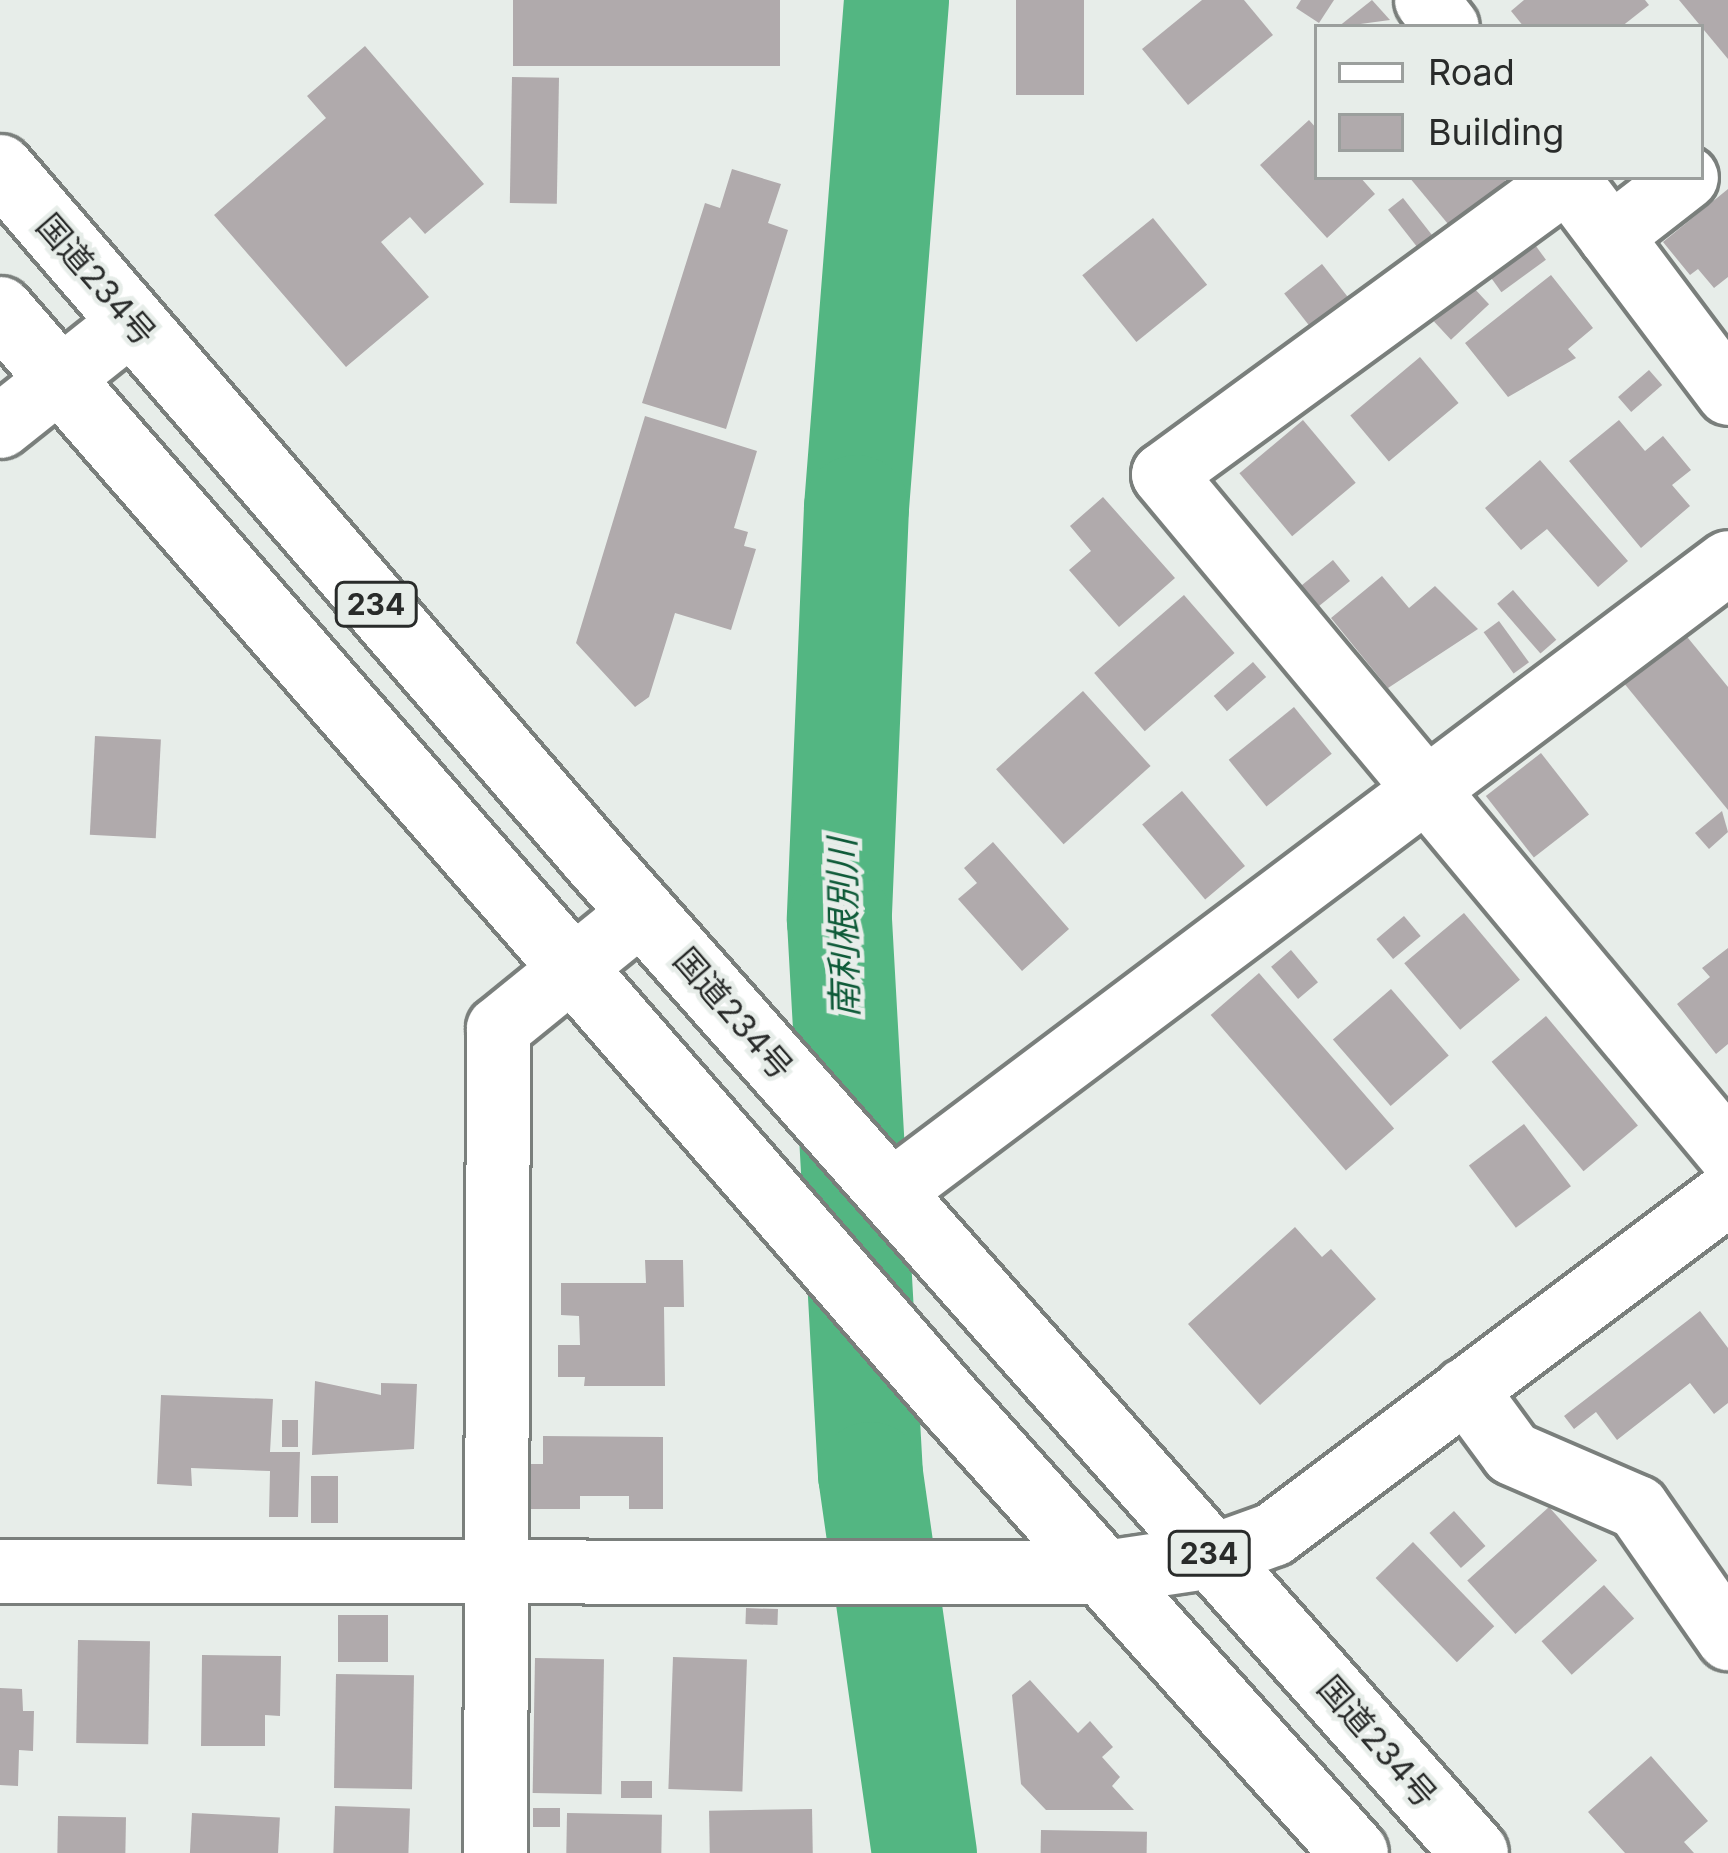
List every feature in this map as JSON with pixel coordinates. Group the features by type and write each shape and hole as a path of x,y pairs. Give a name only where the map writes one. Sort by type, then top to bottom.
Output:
{"highway":[{"name":"国道234号","path":"0,168 642,911 1475,1853"},
{"name":"234","path":"0,310 952,1404 1354,1853"}],"street":[{"path":"1426,0 1445,24"},
{"path":"1704,164 1728,145"},
{"path":"1563,180 1163,474 1429,787 1728,1152"},
{"path":"1568,180 1728,393"},
{"path":"1610,236 1682,180"},
{"path":"0,426 132,320"},
{"path":"890,1192 1728,562"},
{"path":"495,1853 498,1028 642,911"},
{"path":"0,1571 1105,1572 1212,1556 1273,1534 1728,1193"},
{"path":"1465,1389 1512,1453 1637,1507 1728,1638"}],"building":[{"path":"513,0 780,0 780,66 513,66"},
{"path":"1016,0 1084,0 1084,95 1016,95"},
{"path":"1202,0 1244,0 1273,35 1188,105 1142,49"},
{"path":"1301,0 1334,0 1319,23 1296,8"},
{"path":"1372,0 1390,20 1360,24 1342,24"},
{"path":"1524,0 1645,0 1649,5 1625,24 1522,24 1511,11"},
{"path":"1679,0 1728,0 1728,59 1704,24"},
{"path":"365,46 484,184 425,234 410,217 381,242 429,297 346,367 214,215 326,118 307,96"},
{"path":"512,77 559,78 557,204 510,203"},
{"path":"1309,120 1314,126 1314,180 1363,180 1375,194 1327,238 1260,165"},
{"path":"732,169 781,184 768,223 788,230 726,429 642,403 705,203 720,208"},
{"path":"1411,180 1505,180 1509,185 1453,230"},
{"path":"1728,189 1728,277 1714,288 1698,269 1690,275 1663,242"},
{"path":"1403,198 1433,236 1418,248 1388,210"},
{"path":"1153,218 1207,285 1136,342 1082,275"},
{"path":"1533,242 1546,260 1501,292 1489,274"},
{"path":"1322,264 1356,307 1318,337 1284,294"},
{"path":"1551,275 1593,328 1568,349 1576,358 1508,397 1465,343"},
{"path":"1472,286 1489,304 1451,340 1434,321"},
{"path":"1420,357 1459,403 1389,461 1350,415"},
{"path":"1649,370 1662,385 1631,412 1618,397"},
{"path":"645,416 757,451 734,528 748,532 744,546 756,549 731,630 675,613 649,697 635,707 576,643"},
{"path":"1303,420 1356,483 1292,536 1239,473"},
{"path":"1619,420 1645,451 1663,436 1691,470 1672,485 1690,506 1641,548 1569,461"},
{"path":"1540,460 1628,561 1598,587 1547,529 1521,550 1485,508"},
{"path":"1103,497 1175,578 1119,627 1069,570 1091,551 1070,526"},
{"path":"1333,560 1350,581 1318,607 1301,586"},
{"path":"1382,576 1409,608 1435,586 1478,629 1388,688 1331,618"},
{"path":"1513,590 1556,640 1540,654 1497,604"},
{"path":"1184,595 1235,653 1145,731 1094,673"},
{"path":"1499,621 1529,662 1514,673 1484,632"},
{"path":"1684,633 1728,687 1728,810 1623,682"},
{"path":"1253,662 1266,677 1227,711 1214,696"},
{"path":"1083,691 1151,766 1064,844 996,769"},
{"path":"1294,707 1332,754 1266,806 1229,760"},
{"path":"95,736 161,739 156,838 90,835"},
{"path":"1541,753 1589,814 1534,858 1486,796"},
{"path":"1182,791 1245,866 1205,899 1142,824"},
{"path":"1722,811 1728,832 1709,849 1695,833"},
{"path":"993,842 1069,929 1022,971 958,899 977,883 964,868"},
{"path":"1464,913 1520,980 1460,1030 1404,963"},
{"path":"1404,916 1421,936 1393,959 1376,939"},
{"path":"1728,948 1728,1044 1716,1054 1677,1004 1710,977 1702,968"},
{"path":"1291,950 1318,982 1298,999 1271,967"},
{"path":"1259,973 1394,1128 1346,1170 1211,1015"},
{"path":"1391,989 1449,1055 1391,1106 1333,1040"},
{"path":"1546,1016 1638,1126 1584,1171 1492,1062"},
{"path":"1524,1124 1571,1186 1516,1228 1469,1166"},
{"path":"1295,1227 1322,1257 1331,1249 1376,1299 1260,1405 1188,1324"},
{"path":"645,1260 683,1260 684,1307 664,1307 665,1386 584,1386 585,1377 558,1377 558,1345 580,1345 579,1316 561,1315 561,1283 646,1283"},
{"path":"1700,1311 1728,1348 1728,1403 1714,1414 1690,1383 1617,1440 1596,1412 1574,1429 1564,1416"},
{"path":"315,1381 381,1395 381,1383 417,1384 414,1449 312,1455"},
{"path":"161,1395 273,1399 270,1452 300,1452 298,1517 269,1517 270,1471 191,1468 192,1486 157,1484"},
{"path":"282,1420 298,1420 298,1447 282,1447"},
{"path":"543,1436 663,1437 663,1509 629,1509 629,1496 580,1496 580,1509 526,1509 527,1464 543,1464"},
{"path":"311,1476 338,1476 338,1523 311,1523"},
{"path":"1549,1507 1597,1561 1515,1634 1467,1581"},
{"path":"1454,1511 1485,1546 1461,1568 1429,1533"},
{"path":"1413,1542 1494,1626 1457,1662 1376,1578"},
{"path":"1604,1585 1634,1618 1572,1675 1542,1641"},
{"path":"746,1608 778,1609 777,1625 745,1624"},
{"path":"338,1615 388,1615 388,1662 338,1662"},
{"path":"78,1640 150,1641 148,1744 76,1743"},
{"path":"202,1655 281,1656 280,1716 265,1715 265,1746 201,1746"},
{"path":"673,1657 747,1660 742,1792 668,1789"},
{"path":"535,1658 604,1659 602,1794 533,1793"},
{"path":"336,1674 414,1675 412,1789 334,1788"},
{"path":"1030,1680 1078,1733 1090,1721 1113,1747 1102,1757 1120,1777 1112,1786 1134,1810 1046,1810 1021,1784 1012,1695"},
{"path":"0,1688 22,1689 23,1711 34,1711 33,1751 19,1750 18,1786 0,1785"},
{"path":"1651,1756 1708,1821 1684,1842 1694,1853 1625,1853 1588,1812"},
{"path":"621,1781 652,1781 652,1798 621,1798"},
{"path":"335,1806 410,1809 408,1853 333,1853"},
{"path":"533,1808 560,1808 560,1827 533,1827"},
{"path":"812,1809 813,1853 710,1853 709,1811"},
{"path":"192,1813 280,1818 278,1853 190,1853"},
{"path":"567,1813 662,1815 661,1853 566,1853"},
{"path":"58,1816 126,1817 125,1853 57,1853"},
{"path":"1041,1830 1147,1832 1147,1853 1041,1853"}],"waterway":[{"name":"南利根別川","path":"896,0 856,507 839,920 870,1474 924,1853"}]}
